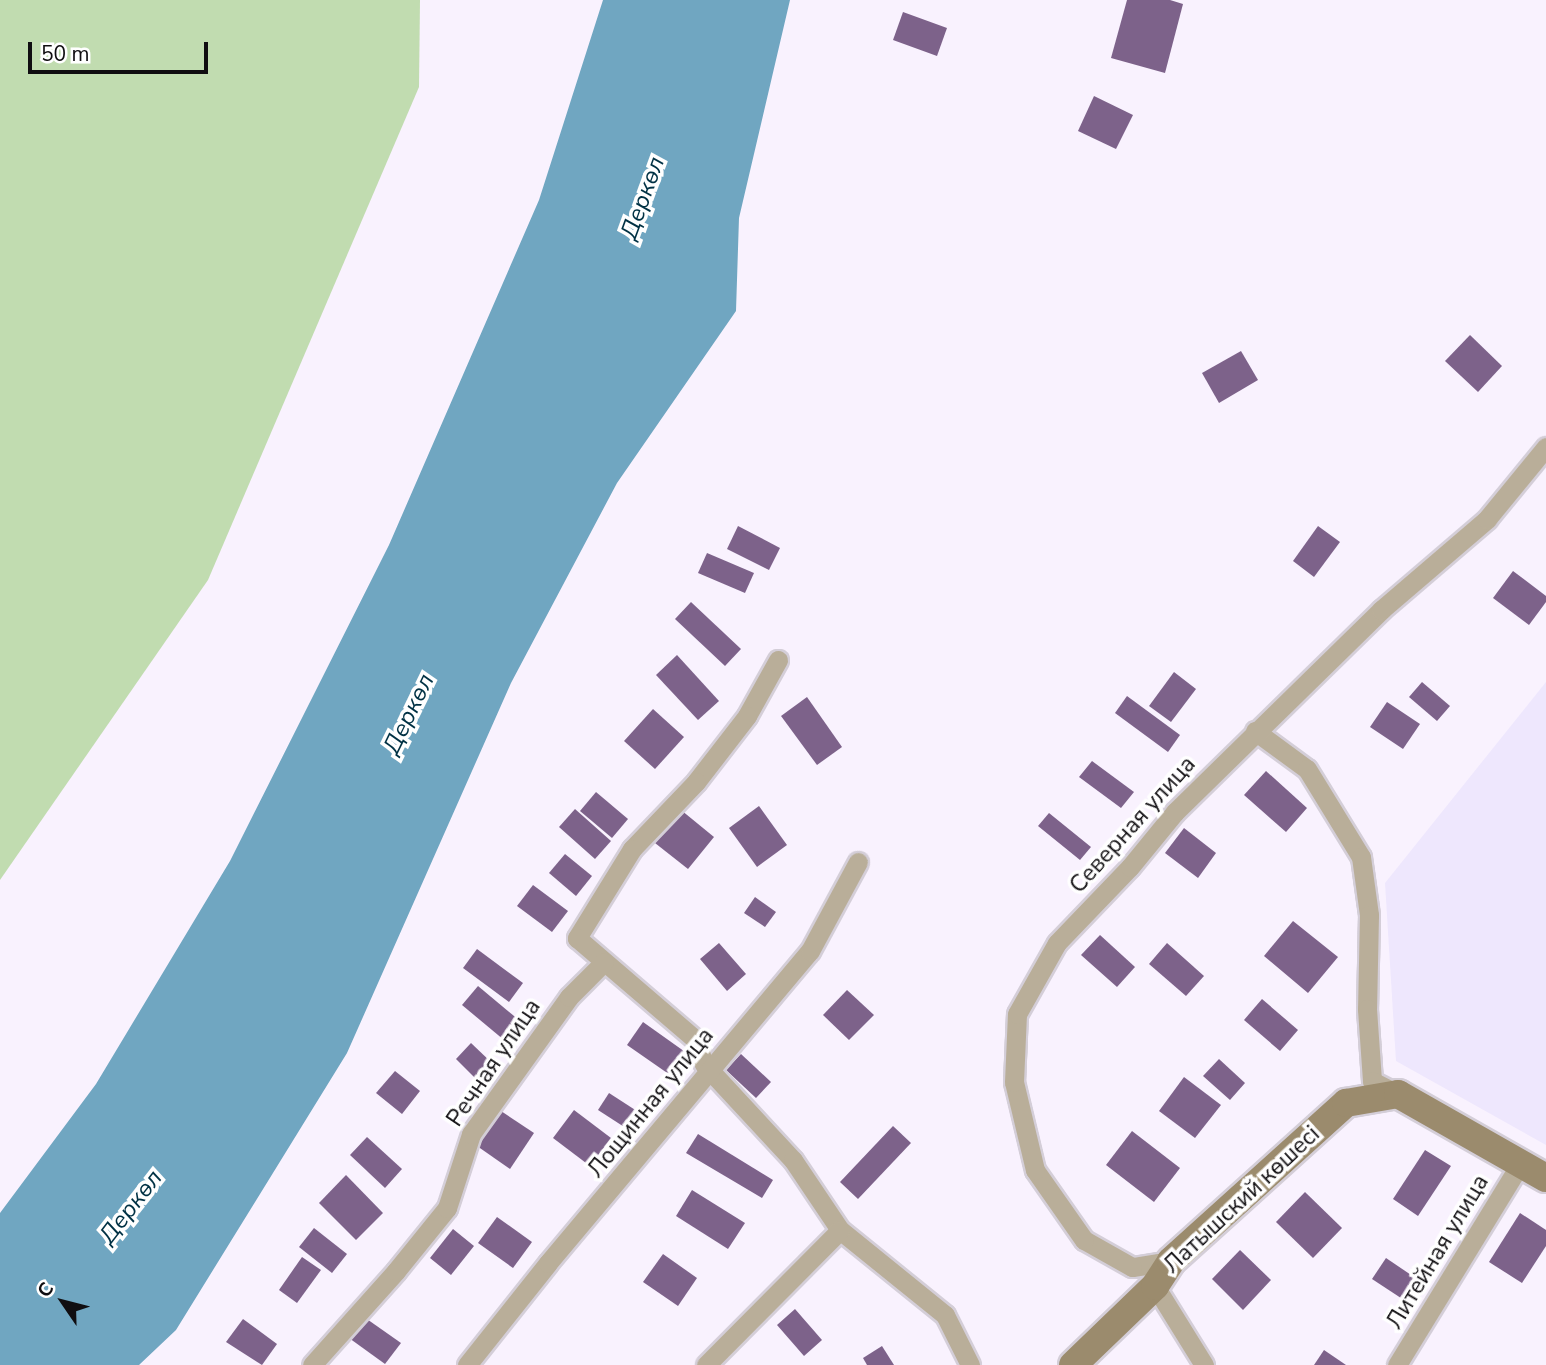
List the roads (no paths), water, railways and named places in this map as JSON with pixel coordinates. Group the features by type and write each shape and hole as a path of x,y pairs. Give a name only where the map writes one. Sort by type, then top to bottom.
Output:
{"street":[{"name":"Северная улица","path":"1171,1261 1132,1266 1084,1240 1035,1170 1014,1082 1017,1014 1057,943 1130,867 1175,812 1381,610 1487,519 1546,447"},
{"path":"778,660 747,716 696,782 632,849 577,938 695,1039 704,1063 793,1160 840,1230 945,1315 970,1365"},
{"path":"1255,731 1307,769 1361,857 1369,915 1367,1009 1371,1082 1398,1094 1546,1178"},
{"name":"Лощинная улица","path":"467,1365 548,1263 684,1105 710,1069 810,951 858,862"},
{"name":"Речная улица","path":"312,1365 396,1271 447,1208 471,1134 569,997 604,962"},
{"name":"Латышский көшесі","path":"1073,1365 1155,1286 1171,1261 1346,1103 1398,1094"},
{"name":"Литейная улица","path":"1397,1365 1520,1164"},
{"path":"706,1365 840,1230"},
{"path":"1155,1286 1204,1365"}],"water":[{"name":"Деркөл","path":"603,0 790,0 739,218 736,311 617,483 511,683 347,1053 176,1330 139,1365 0,1365 0,1213 96,1084 230,861 389,545 539,200"}]}
